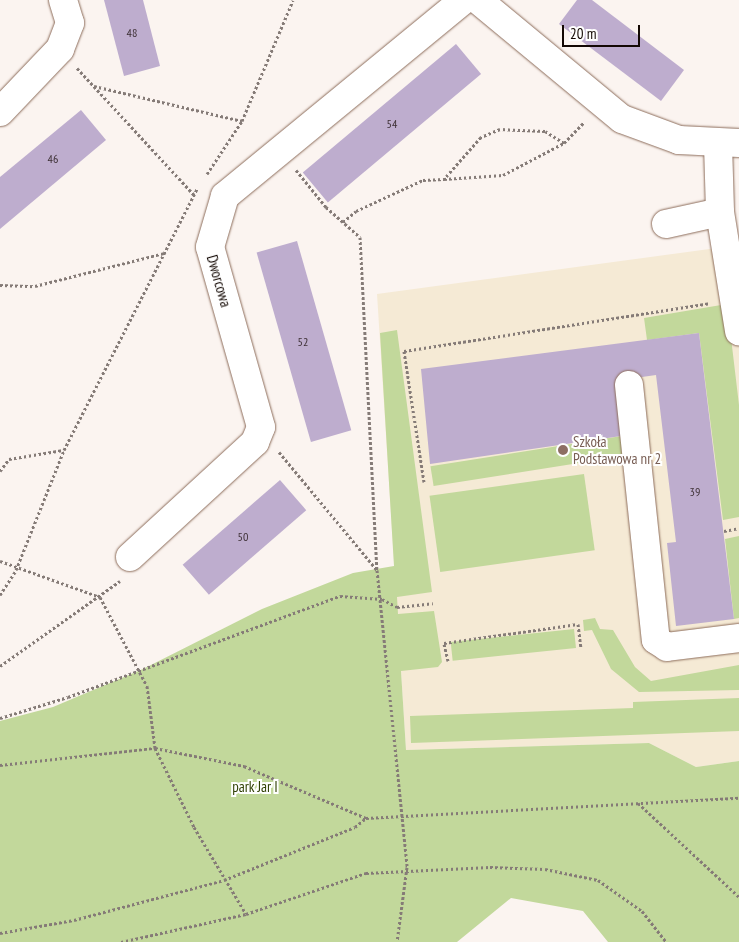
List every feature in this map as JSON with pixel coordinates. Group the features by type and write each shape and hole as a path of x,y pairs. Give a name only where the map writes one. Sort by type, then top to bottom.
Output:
{"street":[{"path":"0,112 60,49 70,23 63,0"},
{"name":"Dworcowa","path":"126,568 254,442 261,428 210,247 225,196 282,152 464,0"},
{"path":"478,0 601,105 622,120 663,135 729,144 720,212 739,331"},
{"path":"666,224 720,212"},
{"path":"629,385 656,640 667,647 739,638"}],"path":[{"path":"204,178 242,121 293,0"},
{"path":"60,49 194,195"},
{"path":"94,86 242,121"},
{"path":"344,222 356,211 423,180 502,175 564,143 601,105"},
{"path":"444,179 481,137 500,129 545,131 564,143"},
{"path":"282,152 326,207 360,237 377,570 382,599 407,870 397,942"},
{"path":"0,595 16,570 64,450 199,187"},
{"path":"0,285 35,286 164,253"},
{"path":"424,482 404,351 719,302"},
{"path":"0,471 9,459 64,450"},
{"path":"270,457 278,450 377,570"},
{"path":"724,531 739,528"},
{"path":"0,561 16,570 100,597 147,686 155,748 224,880 246,914"},
{"path":"0,666 100,597 126,568"},
{"path":"0,718 139,670 340,596 382,599 397,607 433,603"},
{"path":"448,661 444,643 578,624 581,647"},
{"path":"0,766 155,748 244,766 366,818 739,798"},
{"path":"638,803 739,897"},
{"path":"0,932 74,920 224,880 356,827 366,818"},
{"path":"121,942 246,914 366,873 407,870 545,869 598,880 642,911 666,942"}],"shaded area":[{"name":"Szkoła Podstawowa nr 2","path":"739,245 739,761 696,767 649,743 406,750 377,294"}],"green space":[{"path":"727,304 739,405 739,517 723,520 699,333 647,340 644,318"},
{"name":"park Jar I","path":"397,330 432,592 397,597 398,614 434,611 442,662 438,667 401,671 406,750 649,743 696,767 739,761 739,942 608,942 583,911 511,898 457,942 0,942 0,721 53,707 143,669 262,609 353,573 394,566 380,333"},
{"path":"628,435 631,455 434,486 430,466"},
{"path":"584,474 595,550 440,572 430,496"},
{"path":"739,536 739,618 734,619 725,539"},
{"path":"595,618 600,629 613,630 635,667 651,681 739,665 739,690 639,692 611,669 592,630 584,631 583,620"},
{"path":"574,629 576,648 453,661 451,642"},
{"path":"739,698 739,731 411,743 410,716 633,708 633,702"}],"building":[{"path":"104,0 143,0 160,66 124,76"},
{"path":"577,0 592,0 684,70 661,101 559,24"},
{"path":"456,44 481,74 328,202 303,173"},
{"path":"81,110 106,140 0,229 0,177"},
{"path":"297,241 351,430 311,442 257,253"},
{"path":"699,333 734,619 676,626 667,543 676,542 656,375 621,380 628,435 430,464 421,369"},
{"path":"280,480 306,510 209,595 183,565"}],"place":[{"name":"Szkoła Podstawowa nr 2","path":"563,450"}]}
